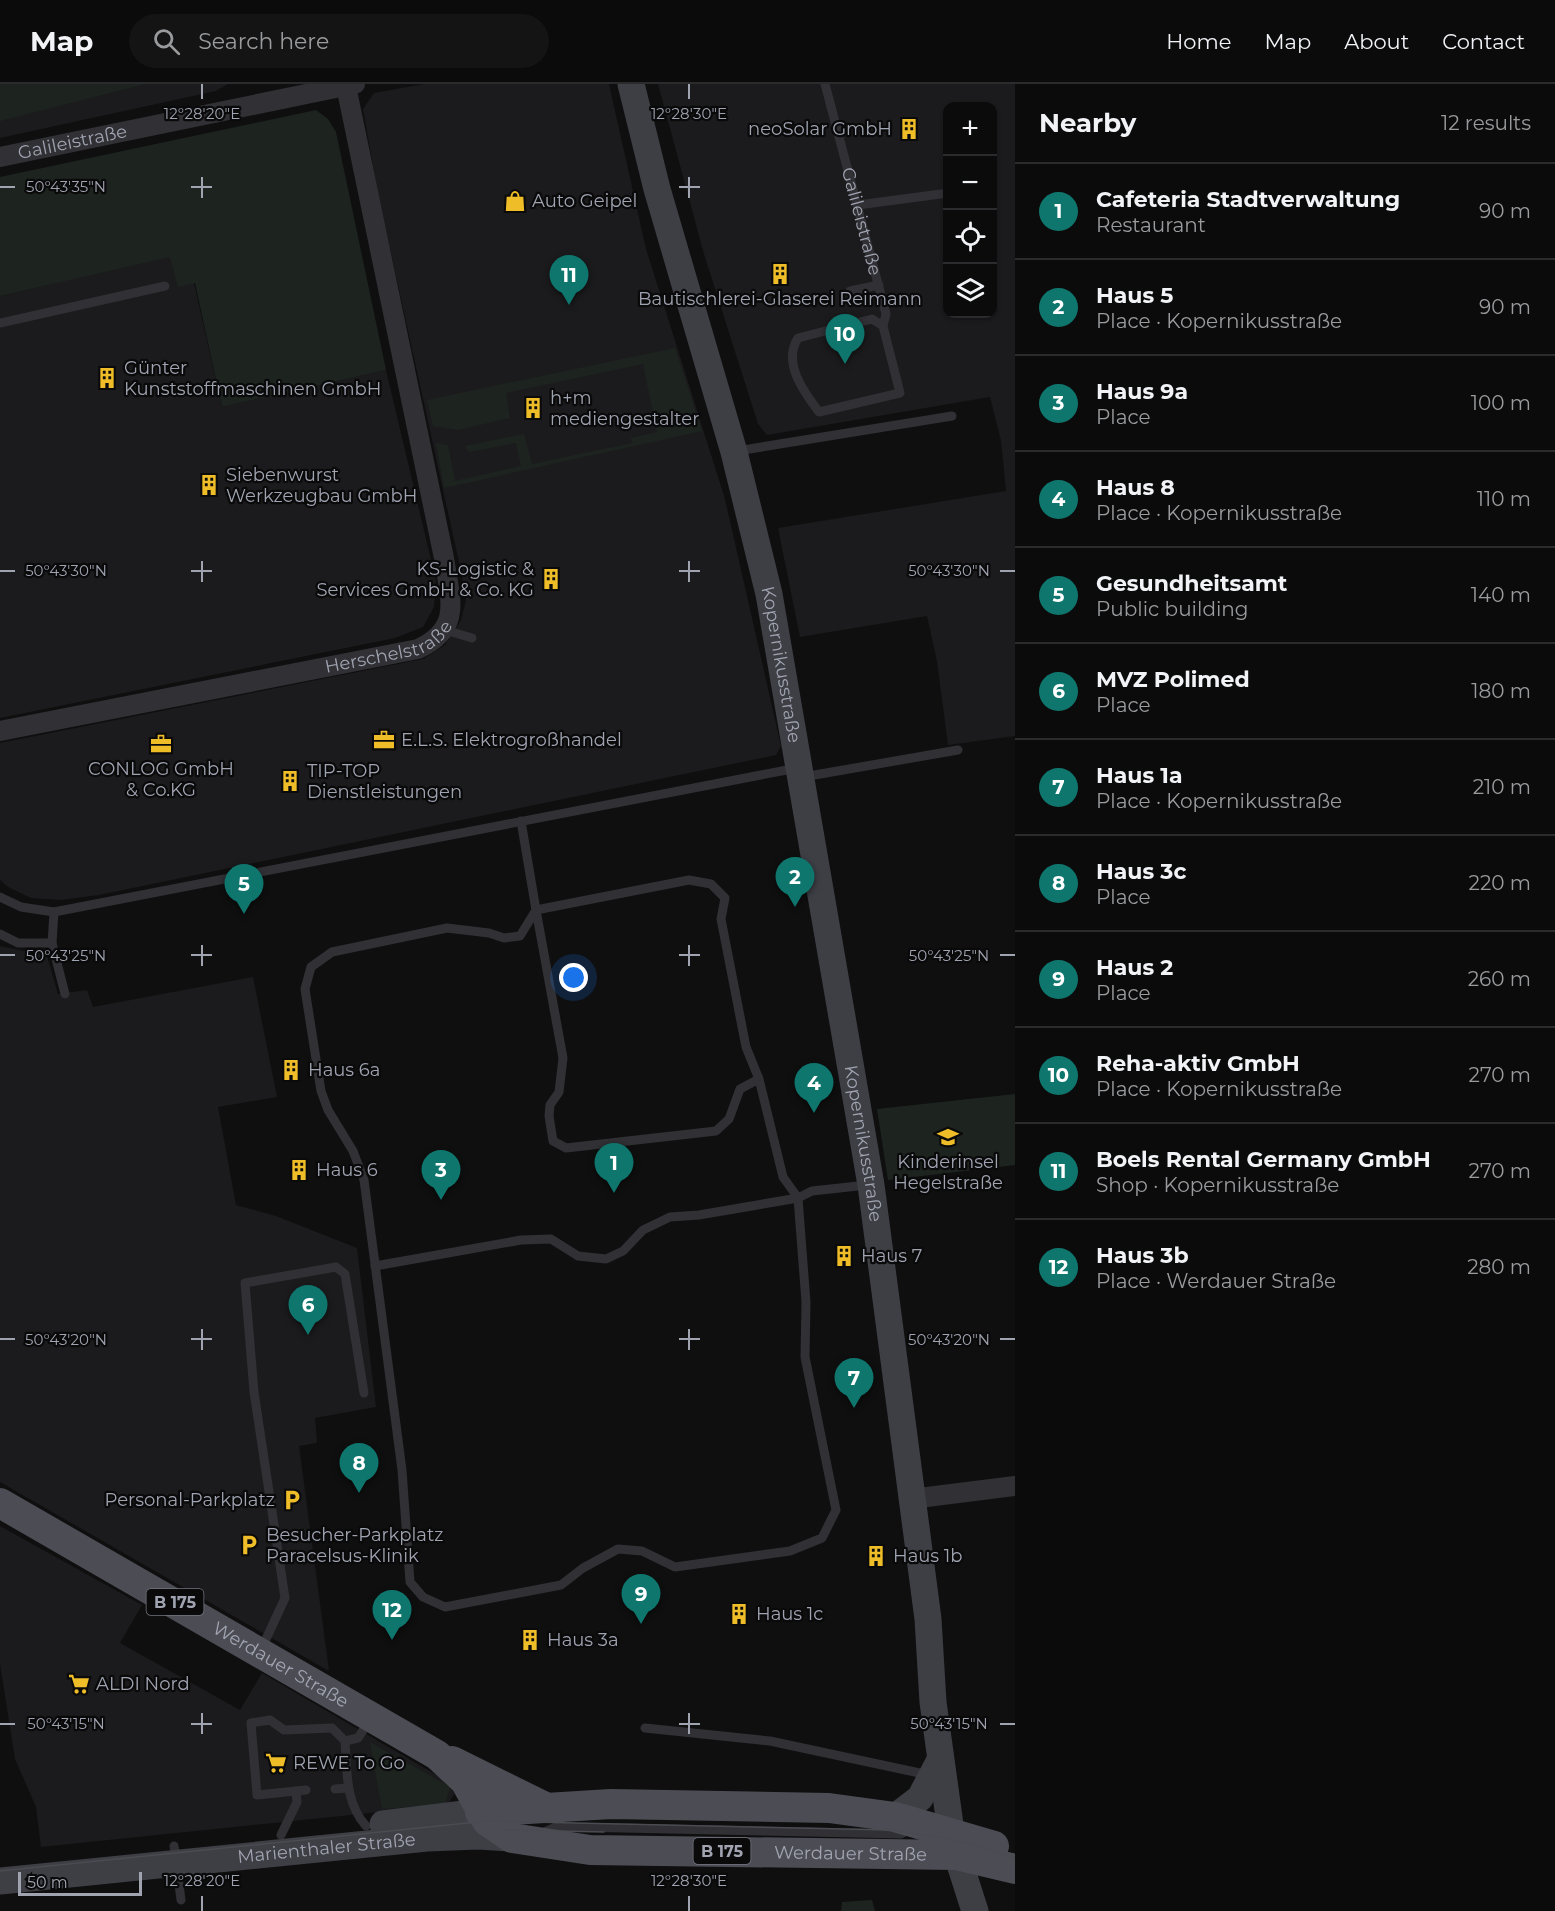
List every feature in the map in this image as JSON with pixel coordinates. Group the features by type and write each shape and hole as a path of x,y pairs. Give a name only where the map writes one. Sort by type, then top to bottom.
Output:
{"main road":[{"name":"Werdauer Straße","path":"0,1503 437,1755 459,1763 560,1813"},
{"name":"Werdauer Straße","path":"437,1755 465,1781 480,1812 496,1830 518,1840 590,1850 909,1836"},
{"name":"Werdauer Straße","path":"480,1812 560,1813 611,1804 829,1808 909,1836 1015,1852"},
{"name":"Werdauer Straße","path":"954,1844 1015,1869"}],"street":[{"name":"Kopernikusstraße","path":"630,84 657,189 734,452 769,594 802,772 871,1185 928,1619 937,1768 954,1844 975,1911"},
{"name":"Galileistraße","path":"0,157 351,85"},
{"name":"Herschelstraße","path":"0,731 418,649 432,642 446,630 450,615 450,597 444,558 351,85"},
{"path":"911,1499 1015,1486"},
{"path":"909,1836 920,1798 937,1768"},
{"name":"Marienthaler Straße","path":"0,1881 175,1855 281,1834 480,1812"},
{"name":"Marienthaler Straße","path":"0,1862 175,1855 427,1838 478,1836 518,1840"}],"lane":[{"name":"Galileistraße","path":"825,84 879,285 886,314 883,326 900,393 819,412 797,382 793,347 798,338 872,319 883,326"},
{"path":"858,205 943,194"},
{"path":"850,291 879,285"},
{"path":"0,323 165,286"},
{"path":"734,452 952,416"},
{"path":"446,630 472,638"},
{"path":"0,897 21,907 54,912 521,821 802,772 958,750"},
{"path":"521,821 563,1058 559,1092 550,1105 549,1116 553,1142 566,1148 716,1131 729,1119 740,1089 759,1079"},
{"path":"689,880 711,884 725,898 721,919 730,972 746,1047 759,1079 783,1177 798,1198 806,1302 805,1357 836,1510 822,1538 790,1551 675,1567 642,1551 618,1549 561,1585 445,1608 423,1597 410,1582 402,1470 363,1180 353,1151 328,1110 321,1091 305,989 311,967 332,952 447,928 489,933 504,939 520,936 536,910 689,880"},
{"path":"54,912 52,943 65,994"},
{"path":"0,934 18,943 52,943"},
{"path":"375,1266 531,1240 551,1239 578,1256 606,1259 623,1251 643,1230 670,1217 798,1198 812,1191 853,1184 871,1185"},
{"path":"259,1652 285,1598 254,1392 245,1282 336,1267 345,1274 364,1393"},
{"path":"345,1740 358,1738 372,1716"},
{"path":"281,1834 301,1791 257,1795 251,1723 270,1720 284,1730 332,1728 345,1740 348,1788 358,1817 366,1826"},
{"path":"645,1728 770,1740 912,1770 937,1768"},
{"path":"335,1789 348,1788"},
{"path":"518,1840 556,1827 560,1813"},
{"path":"175,1855 181,1900"}],"shaded area":[{"path":"0,84 228,84 216,91 0,138"},
{"path":"0,84 145,84 0,121"},
{"path":"424,84 609,84 646,249 725,499 781,746 776,755 99,895 60,900 31,898 8,887 0,880 0,743 423,659 445,645 461,620 466,600 462,576 378,194 363,109 374,93"},
{"path":"658,84 1015,84 1015,736 948,745 937,661 927,616 800,637 778,528 1006,491 1001,441 990,397 767,435 758,424 704,254"},
{"path":"316,110 328,119 336,132 386,370 222,407 195,283 178,287 170,257 0,296 0,177"},
{"path":"171,256 194,283 222,407 386,370 436,581 434,607 423,627 395,638 0,718 0,296"},
{"path":"675,348 702,431 444,488 436,443 448,445 455,481 521,466 516,443 469,452 465,446 524,434 532,464 632,443 631,438 657,432 643,364 506,393 510,418 458,430 433,426 427,400"},
{"path":"0,946 24,951 45,949 58,994 87,990 93,1007 253,977 277,1097 218,1107 236,1205 276,1216 357,1248 376,1407 315,1418 317,1443 299,1446 329,1671 0,1482"},
{"name":"Kinderinsel Hegelstraße","path":"1015,1094 1015,1165 888,1180 877,1109"},
{"path":"0,1526 142,1605 120,1643 240,1710 262,1673 450,1783 454,1794 448,1805 41,1847 36,1807 15,1759 0,1664"},
{"path":"370,1742 450,1787 445,1804 382,1809"},
{"path":"872,1900 875,1911 841,1911 842,1902"}],"tram line":[{"path":"0,1871 487,1821 890,1830 952,1839 1015,1858"},
{"path":"502,1830 604,1832"}],"place":[{"name":"neoSolar GmbH","path":"909,129"},
{"name":"Auto Geipel","path":"515,201"},
{"name":"Bautischlerei-Glaserei Reimann","path":"780,274"},
{"name":"Boels Rental Germany GmbH","path":"569,305"},
{"name":"Reha-aktiv GmbH","path":"845,364"},
{"name":"Günter Kunststoffmaschinen GmbH","path":"107,378"},
{"name":"h+m mediengestalter","path":"533,408"},
{"name":"Siebenwurst Werkzeugbau GmbH","path":"209,485"},
{"name":"KS-Logistic & Services GmbH & Co. KG","path":"551,579"},
{"name":"E.L.S. Elektrogroßhandel","path":"384,740"},
{"name":"CONLOG GmbH & Co.KG","path":"161,744"},
{"name":"TIP-TOP Dienstleistungen","path":"290,781"},
{"name":"Haus 5","path":"795,907"},
{"name":"Gesundheitsamt","path":"244,914"},
{"name":"Haus 6a","path":"291,1070"},
{"name":"Haus 8","path":"814,1113"},
{"name":"Kinderinsel Hegelstraße","path":"948,1137"},
{"name":"Haus 6","path":"299,1170"},
{"name":"Cafeteria Stadtverwaltung","path":"614,1193"},
{"name":"Haus 9a","path":"441,1200"},
{"name":"Haus 7","path":"844,1256"},
{"name":"MVZ Polimed","path":"308,1335"},
{"name":"Haus 1a","path":"854,1408"},
{"name":"Haus 3c","path":"359,1493"},
{"name":"Personal-Parkplatz","path":"292,1500"},
{"name":"Besucher-Parkplatz Paracelsus-Klinik","path":"249,1545"},
{"name":"Haus 1b","path":"876,1556"},
{"name":"Haus 1c","path":"739,1614"},
{"name":"Haus 2","path":"641,1624"},
{"name":"Haus 3b","path":"392,1640"},
{"name":"Haus 3a","path":"530,1640"},
{"name":"ALDI Nord","path":"79,1684"},
{"name":"REWE To Go","path":"276,1763"}]}
